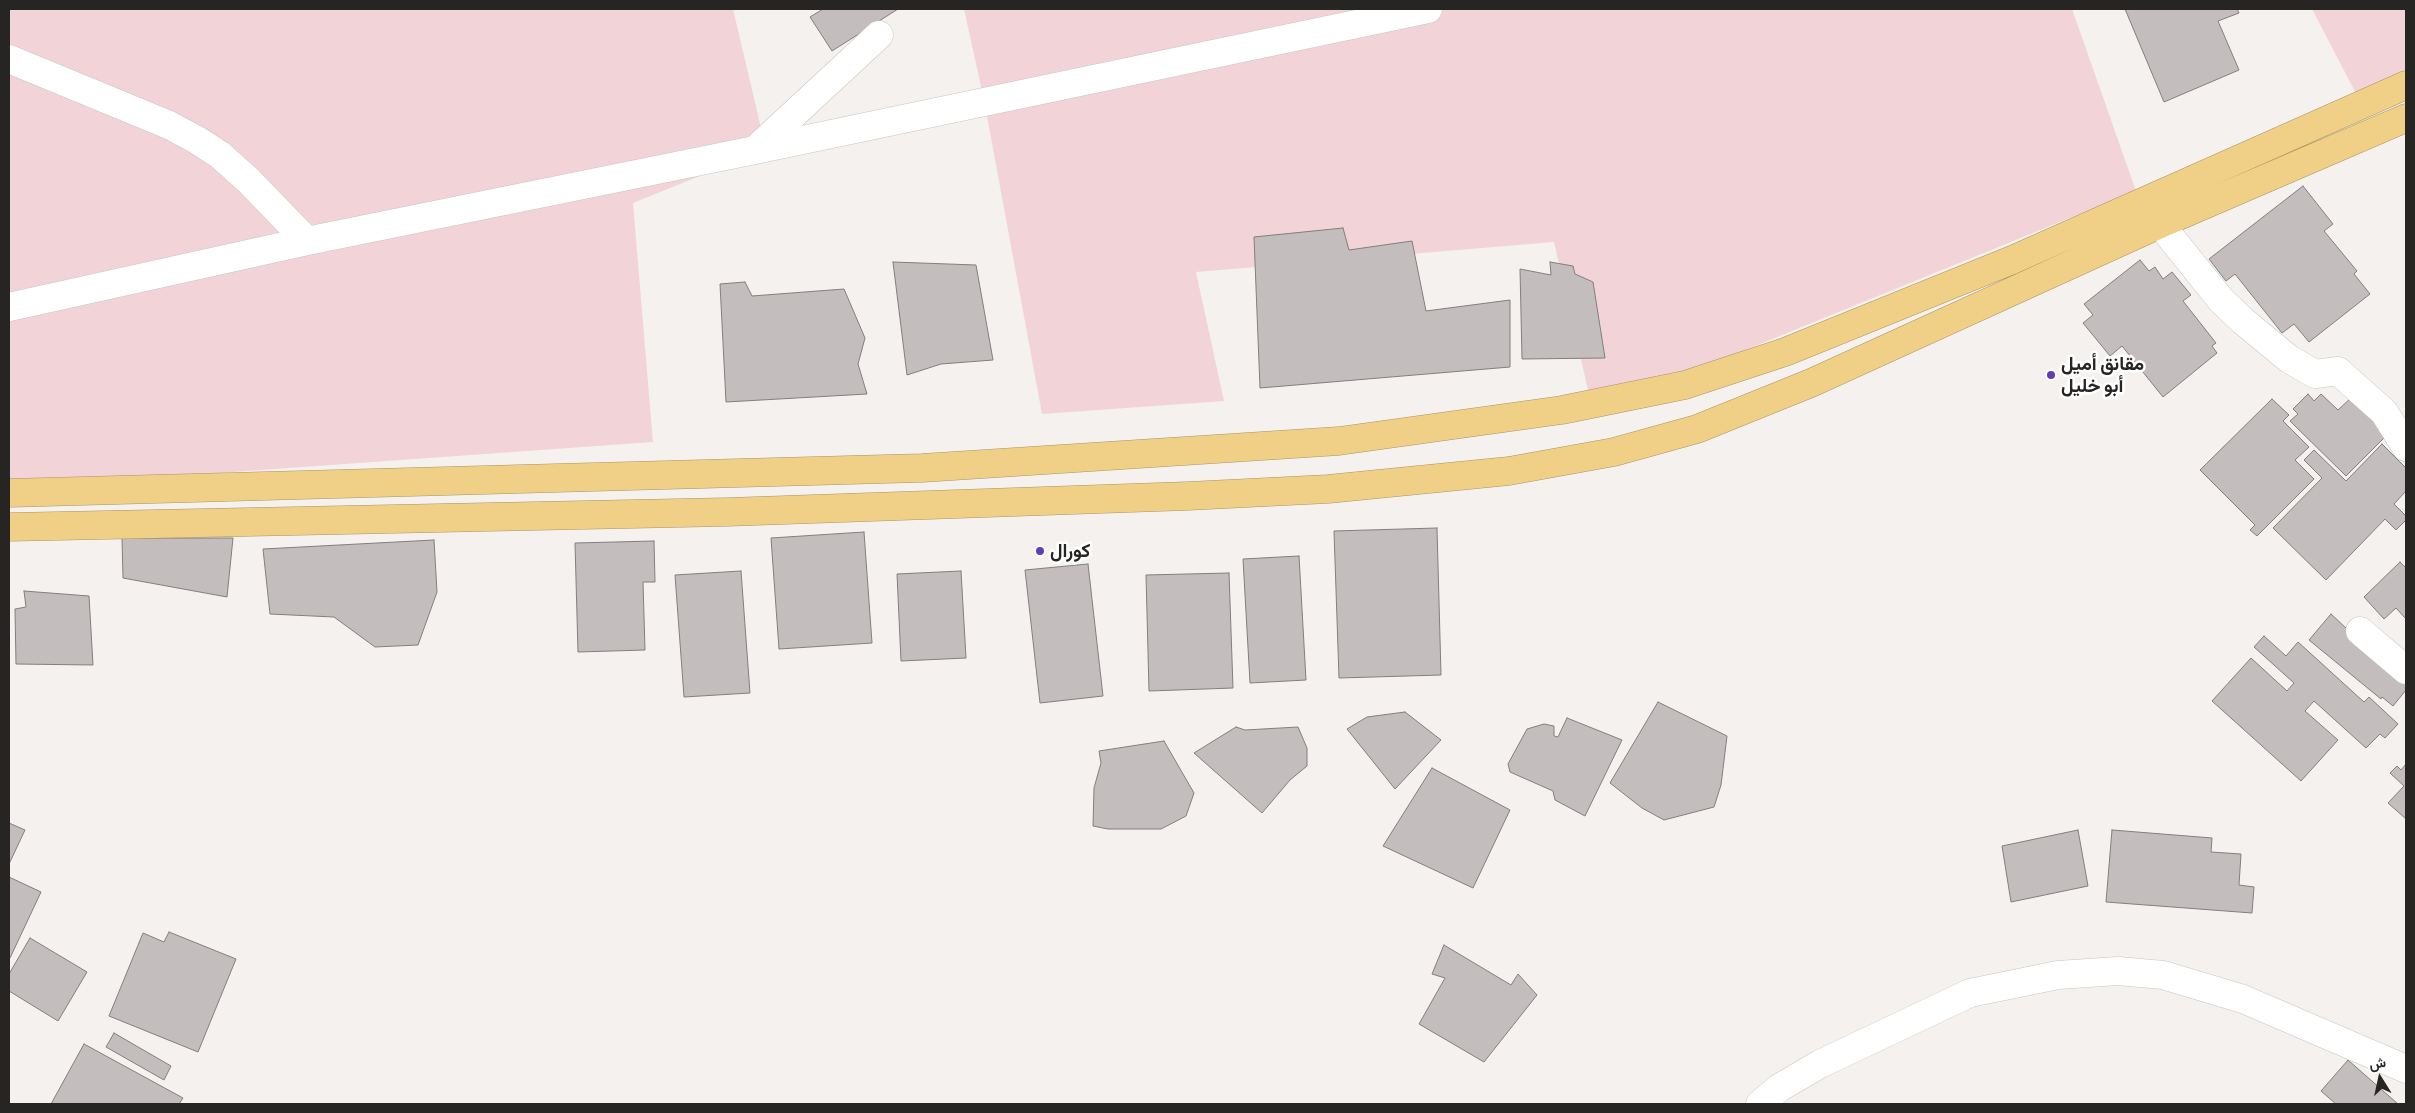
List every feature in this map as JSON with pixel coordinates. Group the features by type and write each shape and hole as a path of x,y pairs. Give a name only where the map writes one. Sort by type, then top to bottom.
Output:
{"highway":[{"path":"9,493 922,468 1340,441 1562,410 1685,385 1793,349 2012,260 2406,85"},
{"path":"9,527 726,512 1188,496 1328,489 1509,471 1614,452 1697,429 1811,383 2160,224 2406,118"}],"street":[{"path":"9,308 307,241 755,150 1428,9"},
{"path":"755,150 879,35"},
{"path":"9,59 169,125 197,140 220,155 248,180 307,241"},
{"path":"2160,224 2221,300 2243,321 2289,359 2315,374 2338,371 2384,412 2406,446"},
{"path":"2360,631 2406,670"},
{"path":"1760,1104 1780,1088 1820,1064 1970,993 2058,975 2118,970 2163,975 2243,999 2406,1069"}],"shaded area":[{"path":"9,9 733,9 766,149 633,203 653,442 9,488"},
{"path":"964,9 2072,9 2136,191 1593,412 1554,242 1196,272 1224,401 1042,414 984,100"},
{"path":"2312,9 2406,9 2406,85 2362,105"}],"building":[{"path":"823,9 898,9 832,51 810,17"},
{"path":"2125,9 2237,9 2239,13 2218,21 2239,70 2164,102"},
{"path":"2303,186 2333,224 2324,231 2357,271 2354,274 2370,294 2309,342 2294,324 2282,333 2235,274 2226,281 2209,259"},
{"path":"1343,228 1349,250 1412,241 1426,311 1510,300 1510,367 1260,388 1254,237"},
{"path":"2140,260 2149,271 2155,267 2163,279 2172,272 2191,295 2183,301 2216,343 2212,346 2217,353 2163,397 2122,346 2110,356 2083,323 2093,315 2084,304"},
{"path":"893,262 976,265 993,360 941,364 907,375"},
{"path":"1550,262 1573,266 1575,274 1593,282 1605,358 1522,359 1520,269 1551,275"},
{"path":"745,282 752,296 844,289 865,338 858,364 867,394 726,402 720,284"},
{"path":"2308,394 2314,401 2321,394 2338,410 2352,397 2389,433 2346,476 2290,421 2298,414 2293,409"},
{"path":"2272,399 2289,415 2283,421 2309,447 2295,460 2314,479 2257,536 2250,530 2255,525 2200,470"},
{"path":"2382,444 2406,468 2406,491 2394,504 2406,516 2406,520 2396,530 2385,519 2326,580 2273,528 2322,478 2304,460 2314,450 2346,481"},
{"path":"1437,528 1441,675 1339,678 1334,531"},
{"path":"864,532 872,643 779,649 771,538"},
{"path":"122,538 233,538 227,597 123,578"},
{"path":"434,540 437,592 418,645 375,647 334,617 270,614 263,549"},
{"path":"654,541 655,582 643,582 645,650 578,652 575,543"},
{"path":"1299,556 1306,680 1250,683 1243,559"},
{"path":"2400,562 2406,568 2406,619 2396,608 2384,619 2364,597"},
{"path":"1088,564 1103,696 1040,703 1025,570"},
{"path":"741,571 750,693 684,697 675,575"},
{"path":"961,571 966,658 901,661 897,574"},
{"path":"1229,573 1233,688 1149,691 1146,575"},
{"path":"24,591 89,596 93,665 16,664 15,609 26,607"},
{"path":"2331,614 2406,684 2406,690 2393,706 2382,697 2381,699 2309,640"},
{"path":"2264,636 2286,656 2298,642 2364,702 2369,697 2398,724 2385,738 2380,734 2366,748 2314,701 2305,711 2338,740 2301,781 2212,701 2251,658 2287,691 2294,683 2254,647"},
{"path":"1658,702 1727,736 1721,785 1714,807 1664,820 1642,808 1610,783"},
{"path":"1405,712 1441,740 1395,789 1347,729 1367,717"},
{"path":"1567,718 1622,740 1585,816 1555,800 1553,791 1510,772 1508,764 1527,729 1544,724 1554,726 1554,736 1558,737"},
{"path":"1236,727 1245,730 1298,727 1307,748 1307,766 1290,780 1262,813 1194,753"},
{"path":"1164,741 1194,793 1186,816 1161,829 1108,829 1093,826 1094,788 1101,763 1099,751"},
{"path":"2406,764 2406,819 2388,803 2404,786 2390,773 2397,766 2401,770"},
{"path":"1432,768 1510,810 1473,888 1383,846"},
{"path":"9,823 25,830 9,864"},
{"path":"2078,830 2088,886 2011,902 2002,846"},
{"path":"2112,830 2212,838 2211,852 2241,854 2239,885 2254,887 2252,913 2106,902"},
{"path":"9,877 41,892 10,958 9,957"},
{"path":"169,932 236,959 198,1052 109,1016 143,933 164,942"},
{"path":"30,938 87,972 58,1021 9,991 9,974"},
{"path":"1444,945 1511,985 1518,974 1537,995 1484,1062 1419,1024 1445,978 1432,974"},
{"path":"114,1033 171,1066 164,1080 106,1047"},
{"path":"84,1044 183,1098 179,1104 51,1104"},
{"path":"2348,1060 2398,1104 2336,1104 2321,1091"}],"place":[{"name":"مقانق أميل أبو خليل","path":"2051,375"},
{"name":"كورال","path":"1040,551"}]}
